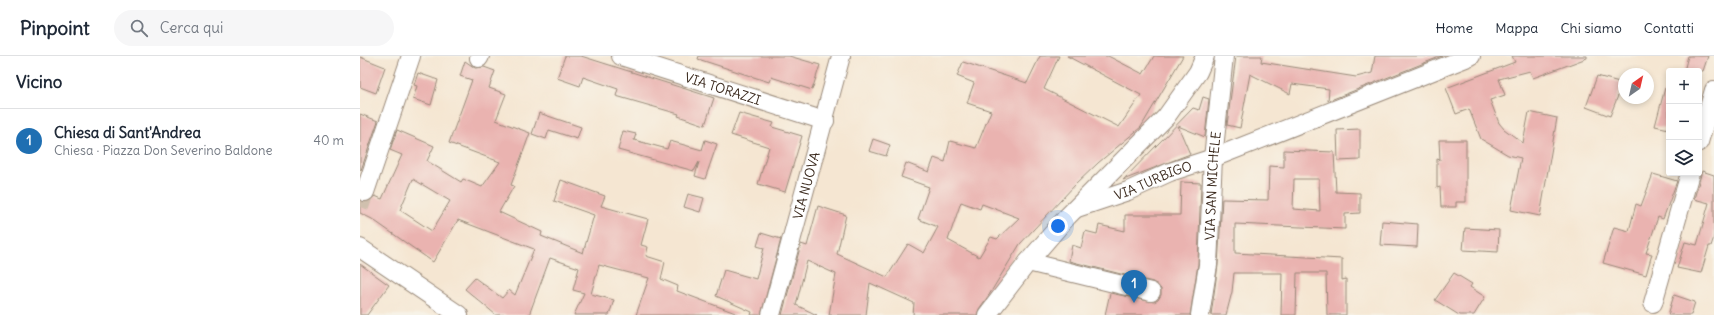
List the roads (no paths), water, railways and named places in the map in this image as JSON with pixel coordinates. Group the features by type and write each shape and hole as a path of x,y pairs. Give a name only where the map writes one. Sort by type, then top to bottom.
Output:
{"street":[{"path":"365,192 411,56"},
{"name":"VIA TORAZZI","path":"621,56 825,122"},
{"name":"VIA NUOVA","path":"771,315 825,122 841,56"},
{"name":"VIA TURBIGO","path":"987,315 1028,262 1077,208 1128,191 1170,172 1213,158 1471,56"},
{"path":"1077,208 1166,117 1201,64 1223,64"},
{"name":"VIA SAN MICHELE","path":"1200,315 1208,265 1213,158 1223,64"},
{"path":"1700,140 1714,90"},
{"path":"1652,302 1689,176"},
{"path":"360,248 459,315"},
{"path":"1028,262 1151,292"}],"tunnel":[{"path":"360,207 365,192"}],"place":[{"name":"Chiesa di Sant'Andrea","path":"1134,303"}]}
